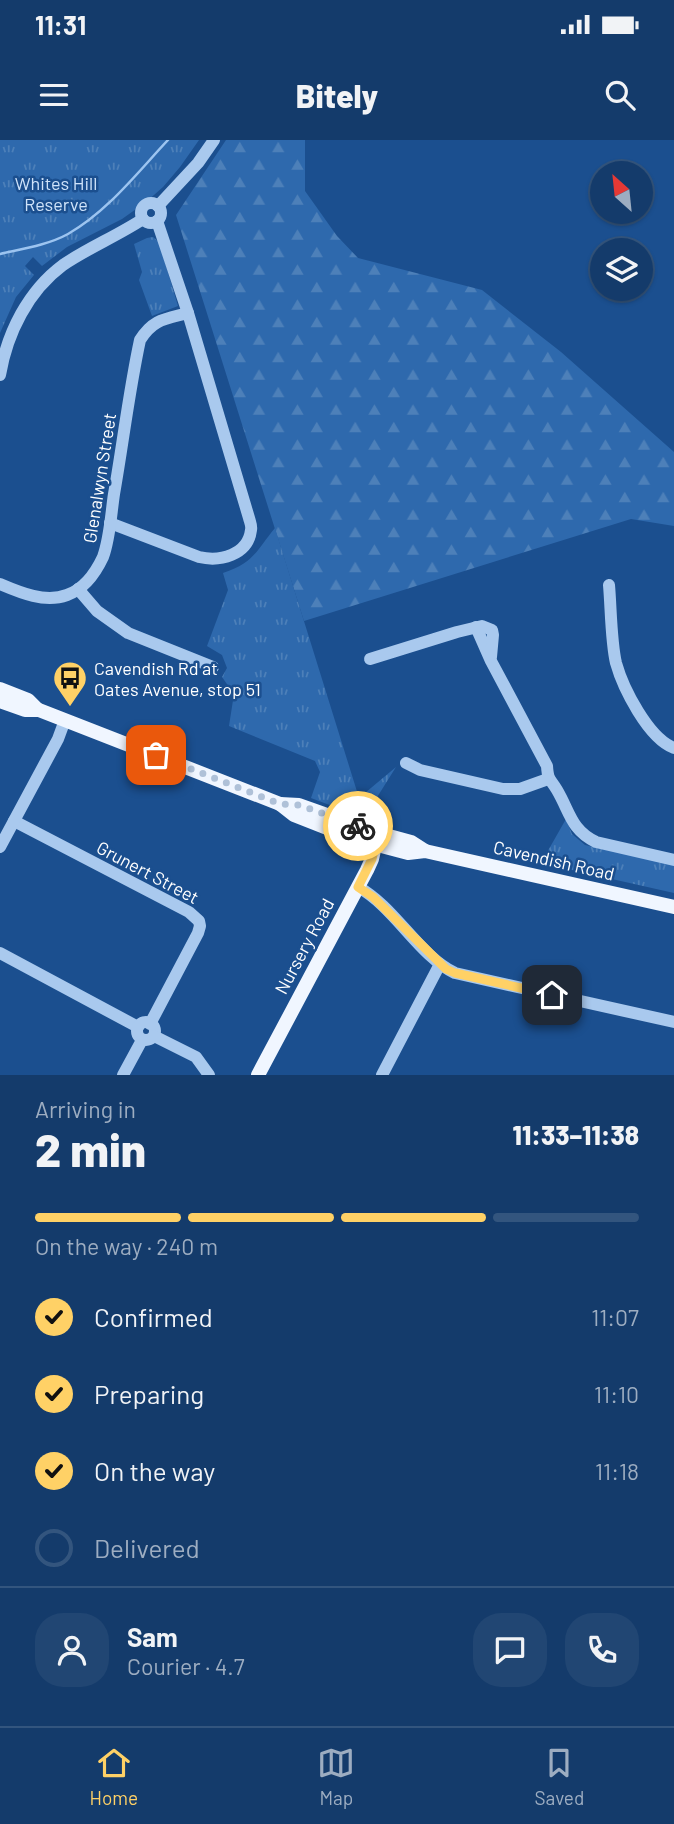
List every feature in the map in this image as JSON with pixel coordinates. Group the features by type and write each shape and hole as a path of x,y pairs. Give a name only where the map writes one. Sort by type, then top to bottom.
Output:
{"main road":[{"name":"Cavendish Road","path":"0,689 28,700 39,710"},
{"name":"Cavendish Road","path":"0,701 25,710 39,710 280,804 299,805 408,853 425,851 674,907"},
{"name":"Nursery Road","path":"258,1075 370,864 377,839"}],"street":[{"path":"159,206 198,163 214,140"},
{"path":"152,202 159,206 161,214 157,221 149,223 143,219 140,212 144,205 152,202"},
{"path":"0,375 6,344 18,319 47,279 64,265 143,219"},
{"path":"110,523 212,560 237,552 247,541 251,530 250,518 188,313 157,221"},
{"name":"Glenalwyn Street","path":"78,589 96,570 104,555 140,340 148,327 188,313"},
{"path":"0,584 46,598 67,595 78,589 96,611 128,633 213,667"},
{"path":"609,585 616,660 621,675 642,718 668,746 674,748"},
{"path":"370,659 476,627 492,629 491,661 547,766 548,779 575,826 585,837 596,842 674,860"},
{"path":"0,847 65,720"},
{"path":"406,763 420,770 503,789 520,789 548,779"},
{"name":"Grunert Street","path":"14,821 189,912 199,921 198,933 123,1075"},
{"path":"358,887 373,897 440,964 455,973 674,1022"},
{"path":"0,953 196,1058 209,1075"},
{"path":"382,1075 440,964"}],"green space":[{"name":"Whites Hill Reserve","path":"0,140 199,140 163,187 122,219 67,247 42,266 33,257 25,266 34,275 16,297 0,333"},
{"path":"226,140 305,140 305,191 337,236 358,258 482,290 561,352 674,452 674,526 631,519 304,621 176,215"},
{"path":"153,237 159,242 178,306 152,316 139,280 142,272 134,244"},
{"path":"275,528 359,798 396,767 364,818 311,798 320,772 315,761 229,726 234,694 222,677 227,668 222,655 207,646 228,590 223,573 248,560"},
{"path":"566,819 572,834 585,845 674,865 674,893 541,863"}],"waterway":[{"path":"0,254 52,241 83,225 121,191 168,140"}],"way so far":[{"path":"156,755 280,804 299,805 358,826"}],"place":[{"name":"Cavendish Rd at Oates Avenue, stop 51","path":"70,708"}],"route":[{"path":"358,826 378,833 372,859 358,887 368,892 440,964 455,973 552,995"}]}
